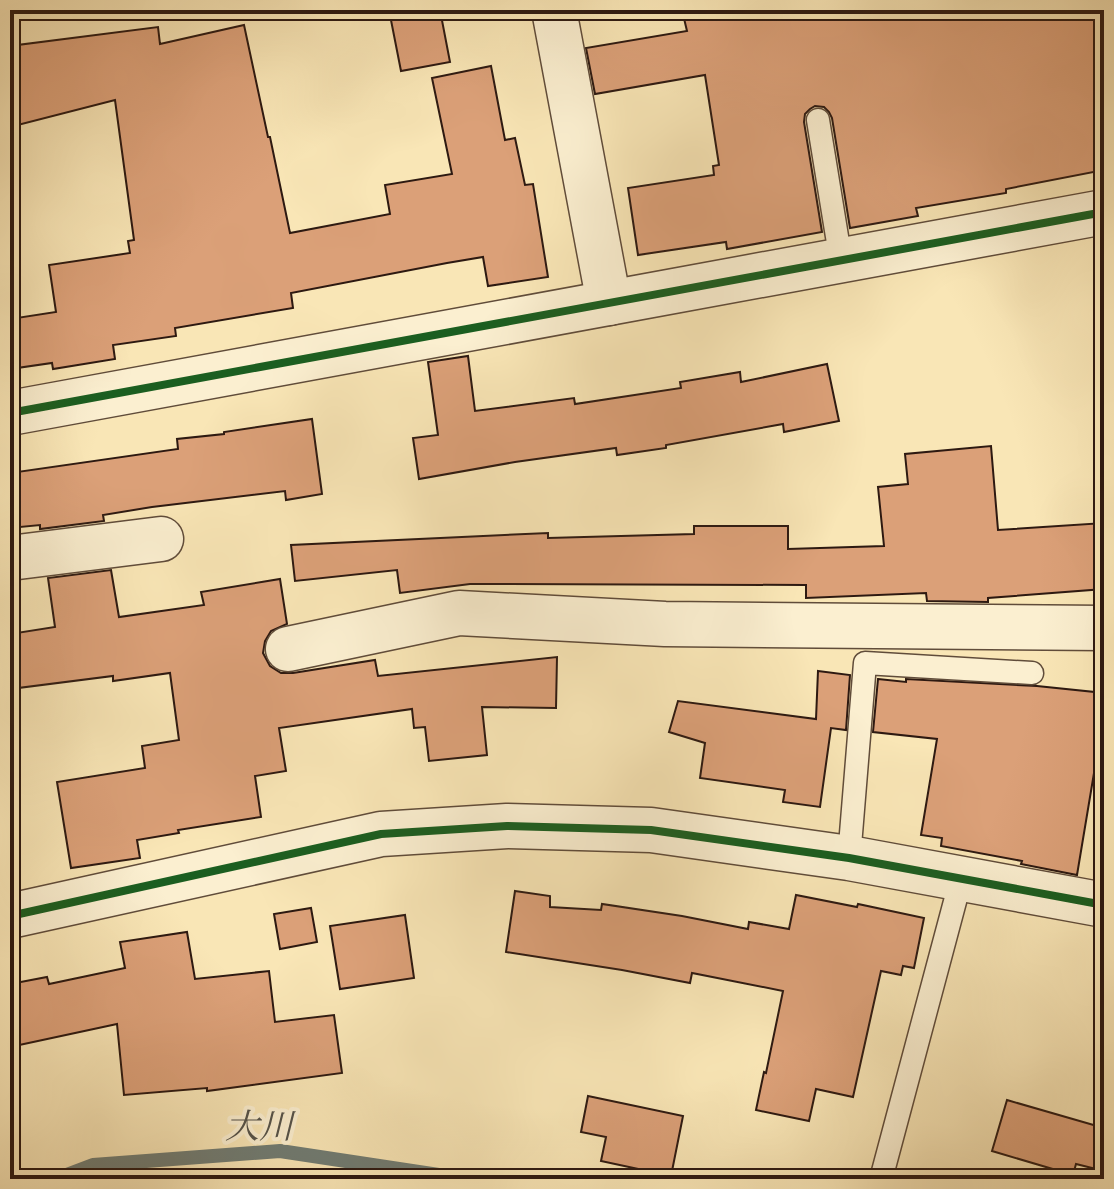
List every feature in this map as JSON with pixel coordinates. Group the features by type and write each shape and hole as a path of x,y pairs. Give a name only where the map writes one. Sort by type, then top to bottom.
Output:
{"street":[{"path":"554,10 609,303"},
{"path":"10,413 1104,212"},
{"path":"10,558 161,539"},
{"path":"288,649 459,613 665,624 1104,628"},
{"path":"10,916 381,834 507,826 651,830 849,858 1104,905"}],"lane":[{"path":"818,120 841,261"},
{"path":"849,858 865,663 1032,673"},
{"path":"881,1179 961,879"}],"building":[{"path":"389,10 440,10 450,62 401,71"},
{"path":"682,10 1104,10 1104,170 1006,189 1006,193 916,208 918,216 850,228 832,118 824,107 815,106 805,114 804,122 822,232 727,249 726,242 638,255 628,188 714,175 713,166 719,165 705,75 595,94 586,48 687,31"},
{"path":"244,25 290,233 390,214 385,185 452,174 432,78 491,66 505,140 515,138 525,185 533,184 548,277 488,286 483,257 447,263 291,293 293,308 175,328 176,336 113,345 115,359 53,369 52,363 10,369 10,319 56,312 49,265 130,253 128,241 134,240 115,100 10,127 10,46 158,27 160,44"},
{"path":"468,356 475,411 574,398 575,404 681,388 680,382 740,372 741,382 827,364 839,421 784,432 783,424 666,445 666,448 617,455 616,448 419,479 413,438 438,435 428,362"},
{"path":"312,419 322,494 286,500 285,491 103,515 104,521 40,529 40,525 10,528 10,473 178,449 177,439"},
{"path":"991,446 998,530 1104,523 1104,589 988,598 988,602 927,601 926,593 806,598 806,585 470,584 400,593 397,570 295,581 291,545 548,533 548,538 694,534 694,526 788,526 788,549 884,546 878,487 908,484 905,454"},
{"path":"111,570 119,617 204,605 201,592 280,579 287,624 271,631 263,653 270,666 281,673 375,660 378,676 557,657 556,708 482,707 487,755 429,761 425,727 414,728 412,709 279,728 286,771 255,776 261,817 137,840 140,858 71,868 57,782 145,768 142,746 179,740 170,673 113,681 113,676 10,689 10,634 55,627 48,578"},
{"path":"818,671 850,675 846,730 831,728 820,807 783,802 785,790 700,778 705,743 669,732 678,701 816,719"},
{"path":"878,679 1037,686 1104,693 1104,753 1098,752 1077,875 941,846 942,838 921,835 937,739 873,732"},
{"path":"515,891 550,896 550,907 601,910 602,904 748,929 749,922 789,929 796,895 924,918 914,968 903,966 901,975 881,971 853,1097 816,1089 809,1121 756,1110 783,991 692,973 690,983 506,952"},
{"path":"311,908 317,942 280,949 274,914"},
{"path":"405,915 414,978 340,989 330,926"},
{"path":"187,932 195,979 269,971 275,1022 334,1015 342,1073 207,1091 207,1088 124,1095 117,1024 10,1047 10,984 47,977 49,984 125,968 120,942"},
{"path":"588,1096 683,1116 671,1176 601,1161 606,1137 581,1132"},
{"path":"1007,1100 1104,1128 1104,1171 1076,1164 1073,1175 992,1151"}],"waterway":[{"name":"大川","path":"56,1179 93,1165 280,1151 465,1179"}],"cycle path":[{"path":"10,413 1104,212"},
{"path":"10,916 381,834 507,826 651,830 849,858 1104,905"}]}
